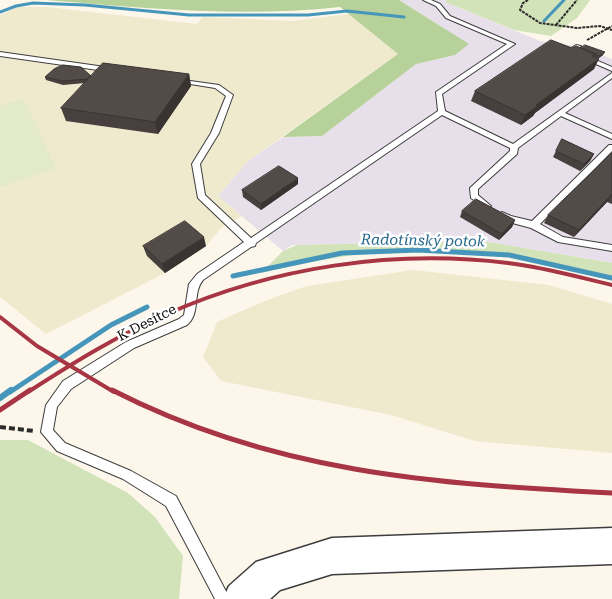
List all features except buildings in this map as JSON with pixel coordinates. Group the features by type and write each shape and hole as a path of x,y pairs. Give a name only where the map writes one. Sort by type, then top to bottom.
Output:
{"street":[{"path":"242,599 270,575 332,556 612,546"}],"lane":[{"path":"426,0 438,5 448,17 512,44 438,93 442,112 514,147"},
{"path":"578,46 570,51 612,74 514,147 514,152 474,188 474,196 508,219 534,225 562,240 612,248"},
{"path":"0,54 120,71"},
{"path":"168,79 217,86 230,95 215,133 196,164 201,196 252,244"},
{"name":"K Desítce","path":"47,432 52,405 67,386 130,345 183,322 190,313 194,284 200,277 252,244 442,112"},
{"path":"560,113 612,137"},
{"path":"534,225 612,147"},
{"path":"47,432 61,447 127,475 171,501 223,599"}],"path":[{"path":"528,0 523,3 520,10 540,23 566,28 600,26 612,30"},
{"path":"556,25 577,0"},
{"path":"578,46 612,26"},
{"path":"0,427 47,432"}],"shaded area":[{"path":"399,0 447,0 445,2 540,41 582,47 612,59 612,263 483,241 292,245 283,251 218,196 248,161 283,137 322,136 416,64 455,55 444,28"},
{"path":"18,7 47,7 197,24 203,17 293,21 349,14 398,54 248,161 218,196 242,216 222,227 206,246 165,273 46,334 0,297 0,15"},
{"path":"413,270 549,285 612,304 612,453 475,441 391,415 221,381 203,357 217,322 267,300 307,286"}],"green space":[{"path":"46,0 399,0 469,44 455,55 416,64 322,136 283,137 398,54 340,7 266,12 230,12 156,9"},
{"path":"447,0 590,0 577,18 551,36 514,30 445,2"},
{"path":"24,99 56,168 0,187 0,106"},
{"path":"483,241 612,263 612,277 562,266 488,254 437,250 393,251 355,255 261,273 283,251 297,245"},
{"path":"0,440 28,440 128,493 155,517 183,556 179,599 0,599"}],"waterway":[{"path":"544,21 564,0"},
{"path":"0,12 16,6 33,3 85,5 189,15 308,15 347,11 404,17"},
{"name":"Radotínský potok","path":"233,276 342,253 418,250 509,255 612,278"},
{"name":"Radotínský potok","path":"10,392 111,325 147,307"},
{"name":"Radotínský potok","path":"0,398 11,390"}],"railway":[{"path":"70,366 113,340 149,322 207,298 249,284 334,266 421,258 465,259 534,267 612,285"},
{"path":"0,317 37,346 70,366"},
{"path":"28,392 70,366"},
{"path":"70,366 114,392"},
{"path":"0,410 30,390"},
{"path":"112,390 173,418 233,440 294,457 418,478 482,485 612,493"}]}
